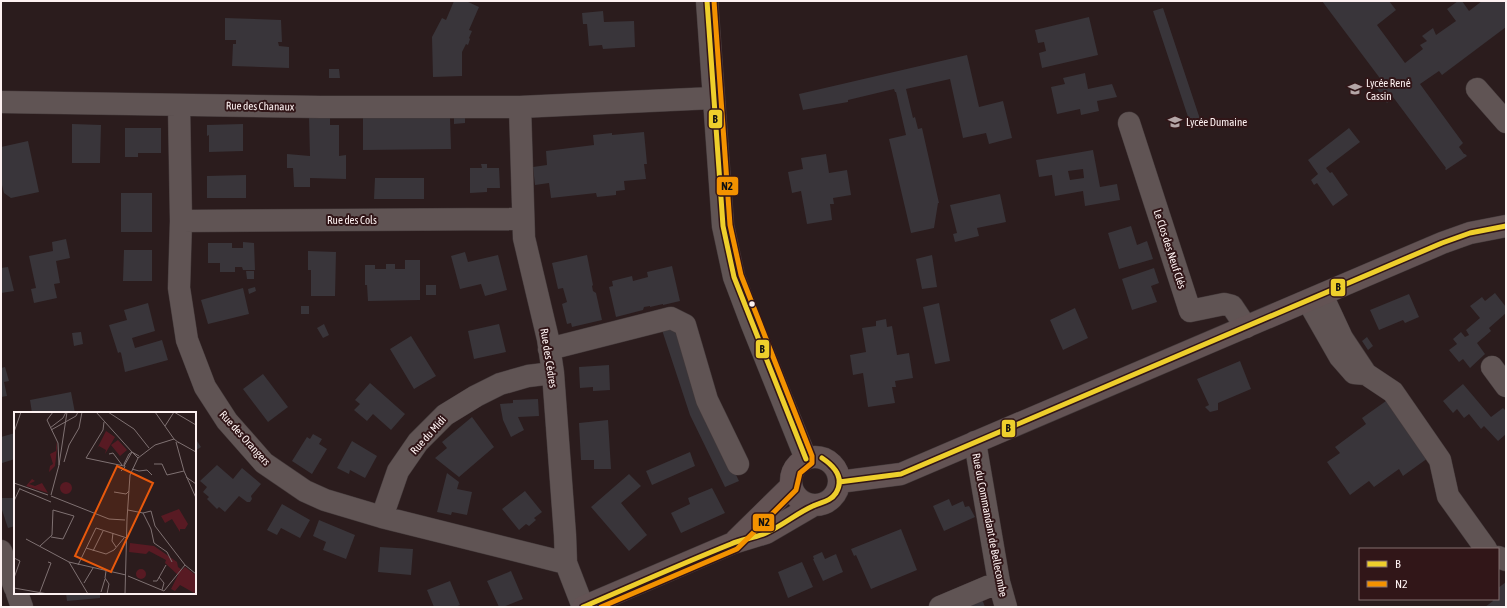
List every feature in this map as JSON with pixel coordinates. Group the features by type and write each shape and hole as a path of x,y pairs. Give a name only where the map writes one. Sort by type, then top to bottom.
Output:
{"main road":[{"path":"839,482 901,474 1442,243 1470,233 1506,226"},
{"path":"814,457 829,461 835,467 839,482 838,489 828,501 814,505 806,504 799,500 794,494 791,486 792,473 796,467 806,459 814,457"},
{"path":"733,543 791,486"},
{"path":"583,607 733,543 766,533 814,505"}],"street":[{"path":"707,1 723,226 734,277 806,459"},
{"path":"1477,89 1506,122"},
{"name":"Rue des Chanaux","path":"1,102 321,108 520,107 714,98"},
{"name":"Rue des Orangers","path":"179,105 181,221 179,288 187,340 205,387 227,420 264,463 305,491 325,500 566,563"},
{"name":"Rue des Cèdres","path":"520,107 524,238 553,373 566,563 583,607"},
{"name":"Le Clos des Neuf Clés","path":"1129,123 1190,311 1224,304 1232,306 1246,327"},
{"name":"Rue des Cols","path":"181,221 523,219"},
{"path":"1315,298 1340,357 1354,373 1366,374 1393,392 1440,460 1448,496 1485,548"},
{"path":"549,349 671,318 685,325 707,400 738,464"},
{"path":"1492,367 1506,386"},
{"name":"Rue du Midi","path":"382,516 398,471 418,442 445,415 476,396 500,384 528,376 553,373"},
{"name":"Rue du Commandant de Bellecombe","path":"974,442 1006,607"},
{"path":"1,551 14,585"},
{"path":"940,607 1000,582"},
{"path":"17,594 22,607"}],"building":[{"path":"454,1 466,1 479,7 469,30 472,31 468,45 466,44 462,52 462,76 433,77 432,37 442,18 446,20"},
{"path":"1322,1 1389,1 1396,10 1377,25 1405,63 1423,49 1420,45 1427,41 1422,36 1433,28 1436,35 1456,21 1447,9 1458,1 1462,1 1469,11 1482,1 1506,1 1506,27 1442,75 1439,71 1420,84 1463,143 1459,147 1467,156 1446,170 1445,169 1446,168 1393,97 1387,103 1377,89 1385,85"},
{"path":"1163,8 1201,122 1191,126 1153,11"},
{"path":"603,11 604,22 634,21 635,47 603,49 602,45 589,46 587,24 583,24 582,13"},
{"path":"1089,17 1098,55 1042,68 1039,53 1046,51 1044,42 1038,43 1035,30"},
{"path":"225,18 281,20 282,42 278,42 279,46 289,47 289,68 232,66 233,44 236,44 236,40 225,40"},
{"path":"967,55 979,107 1003,101 1012,138 989,144 986,133 963,138 950,79 906,89 913,118 915,117 918,129 922,128 939,203 934,228 911,233 889,139 906,135 894,89 848,100 848,102 803,110 799,94"},
{"path":"329,69 339,69 340,78 329,78"},
{"path":"1085,73 1088,89 1112,84 1117,97 1097,101 1099,111 1081,115 1080,109 1057,114 1051,87 1065,84 1063,78"},
{"path":"309,117 330,117 330,125 339,125 339,156 346,155 346,179 310,178 310,187 294,187 293,168 287,168 287,154 310,156"},
{"path":"363,117 450,117 451,149 363,150"},
{"path":"454,117 465,117 465,123 454,124"},
{"path":"72,124 101,125 100,163 72,163"},
{"path":"243,124 243,151 209,152 209,135 207,136 207,125"},
{"path":"125,128 161,128 161,153 138,153 138,157 125,157"},
{"path":"1349,128 1360,142 1326,168 1330,173 1332,172 1348,195 1333,206 1317,183 1314,185 1311,180 1318,174 1308,160"},
{"path":"644,132 647,164 644,164 646,179 624,181 625,190 616,191 616,195 597,197 596,193 551,198 549,183 535,185 533,167 547,165 546,151 594,145 593,135"},
{"path":"28,141 39,192 11,198 4,193 1,181 1,147"},
{"path":"1093,150 1100,187 1117,184 1120,200 1085,206 1083,191 1055,196 1052,175 1039,177 1036,160","holes":["1083,169 1084,178 1070,180 1068,171"]},
{"path":"826,154 829,173 847,170 851,195 833,198 834,204 830,204 832,220 807,224 801,191 792,193 788,172 803,169 801,158"},
{"path":"481,164 487,164 487,168 499,168 500,188 487,188 487,192 470,193 470,168 482,168"},
{"path":"246,175 246,198 207,198 207,176"},
{"path":"375,178 424,178 424,199 374,199"},
{"path":"121,193 152,193 152,232 121,232"},
{"path":"1000,194 1006,222 977,228 979,236 955,242 953,234 957,233 950,205"},
{"path":"1131,226 1137,245 1147,241 1153,259 1119,269 1108,233"},
{"path":"66,239 70,258 56,261 60,283 54,284 57,298 34,303 31,289 36,288 29,256 53,251 52,242"},
{"path":"243,242 254,243 255,270 243,270 242,267 235,267 235,272 220,272 220,263 208,263 208,243 232,243 232,248 243,248"},
{"path":"124,250 152,250 152,281 123,281"},
{"path":"308,251 336,252 335,296 311,296 311,270 308,270"},
{"path":"465,252 468,262 498,255 507,290 485,296 481,284 460,289 451,256"},
{"path":"587,255 593,291 596,293 602,320 572,327 571,323 567,324 562,304 567,302 563,288 558,289 552,263"},
{"path":"932,255 937,287 922,289 916,259"},
{"path":"405,260 420,260 420,300 368,301 367,285 365,285 365,265 375,265 375,269 386,269 386,264 395,264 395,269 405,269"},
{"path":"672,266 680,301 644,307 643,310 616,317 609,287 613,286 612,281 632,276 633,281 648,277 647,272"},
{"path":"8,267 14,291 1,293 1,268"},
{"path":"1154,268 1159,283 1151,286 1157,302 1132,310 1122,279"},
{"path":"246,271 254,271 254,279 247,279"},
{"path":"426,285 436,285 436,295 426,295"},
{"path":"255,287 256,291 249,294 248,289"},
{"path":"243,288 249,314 208,324 201,300"},
{"path":"1495,293 1506,307 1506,313 1489,328 1491,331 1477,343 1485,354 1470,368 1463,359 1459,362 1449,350 1457,344 1453,339 1461,332 1465,337 1469,335 1466,330 1480,318 1470,306 1482,297 1485,301"},
{"path":"1409,294 1419,317 1405,323 1403,320 1379,330 1370,310"},
{"path":"148,303 155,331 132,338 135,348 162,340 168,360 125,372 121,353 118,353 109,325 127,320 124,310"},
{"path":"939,303 950,361 935,364 923,307"},
{"path":"301,306 309,306 309,314 301,314"},
{"path":"1075,308 1088,338 1063,350 1050,320"},
{"path":"886,319 887,327 892,326 897,355 909,353 913,378 895,381 896,387 892,387 895,403 868,407 863,373 853,375 850,355 866,352 862,328 876,326 876,321"},
{"path":"324,324 329,335 323,338 317,328"},
{"path":"499,324 506,352 474,359 468,331"},
{"path":"677,325 704,409 739,481 725,487 690,415 662,330"},
{"path":"81,332 83,344 74,346 72,333"},
{"path":"411,336 436,376 414,389 390,349"},
{"path":"1367,337 1373,346 1368,350 1362,341"},
{"path":"1240,361 1251,389 1218,403 1218,410 1210,412 1205,407 1209,405 1197,379"},
{"path":"609,365 610,390 593,391 593,387 580,388 579,367"},
{"path":"5,367 9,381 4,382 7,396 1,397 1,368"},
{"path":"263,374 288,407 268,422 243,389"},
{"path":"370,383 405,414 391,430 373,414 367,421 354,410 360,404 355,400"},
{"path":"1463,384 1491,417 1503,408 1506,411 1506,434 1498,441 1484,426 1481,429 1469,414 1464,418 1457,409 1453,413 1443,401"},
{"path":"71,392 75,412 32,412 30,400"},
{"path":"538,399 539,416 518,417 524,430 511,437 503,420 500,404 513,403 513,400"},
{"path":"1386,401 1428,458 1403,476 1399,469 1374,487 1369,481 1350,495 1327,462 1340,453 1335,447 1366,424 1362,418"},
{"path":"472,417 494,447 459,477 435,458 447,448 442,442"},
{"path":"608,420 611,469 594,469 594,460 581,460 579,423"},
{"path":"14,433 14,459 2,463 1,437"},
{"path":"313,434 322,439 319,444 327,449 312,474 292,461 307,437 310,439"},
{"path":"196,440 201,447 196,450"},
{"path":"352,441 377,456 365,478 350,470 349,474 337,468"},
{"path":"690,452 695,466 652,485 646,471"},
{"path":"217,465 233,479 242,468 261,484 251,496 252,499 250,502 247,502 239,496 225,512 219,507 217,509 207,499 209,497 203,492 207,487 200,481"},
{"path":"447,473 459,482 457,489 472,492 467,515 452,512 451,515 437,512"},
{"path":"629,474 641,486 621,503 647,535 629,551 591,507"},
{"path":"712,488 725,513 681,533 671,513 690,504 688,498"},
{"path":"525,491 542,512 534,518 536,520 529,526 526,524 519,530 502,509"},
{"path":"1,498 14,498 14,526 8,528 1,507"},
{"path":"949,499 952,506 963,501 965,507 969,506 975,517 944,531 933,506"},
{"path":"282,504 310,520 300,538 281,528 277,535 267,530"},
{"path":"319,520 355,535 346,559 323,550 326,542 313,536"},
{"path":"901,529 917,570 871,589 856,555 854,556 851,549"},
{"path":"380,547 413,549 411,575 378,572"},
{"path":"822,552 825,559 836,554 843,572 823,581 813,559 813,556"},
{"path":"802,562 813,587 788,598 778,572"},
{"path":"511,571 523,599 503,607 499,607 487,581"},
{"path":"450,581 460,605 455,607 434,607 427,590"},
{"path":"1506,582 1506,607 1485,607 1492,600 1499,600 1499,587"},
{"path":"66,594 100,594 100,598 67,601"},
{"path":"982,599 985,607 964,607"}],"transit line":[{"name":"B","path":"707,1 723,226 734,277 806,459"},
{"name":"N2","path":"601,607 737,549 796,490 800,473 812,463 812,456 741,275 730,225 714,1"},
{"name":"B","path":"839,482 901,474 1442,243 1470,233 1506,226"},
{"name":"B","path":"583,607 735,542 766,533 807,509 831,498 834,496 838,488 839,477 831,465 822,458"}],"place":[{"name":"Lycée René Cassin","path":"1355,89"},
{"name":"Lycée Dumaine","path":"1175,122"}]}
